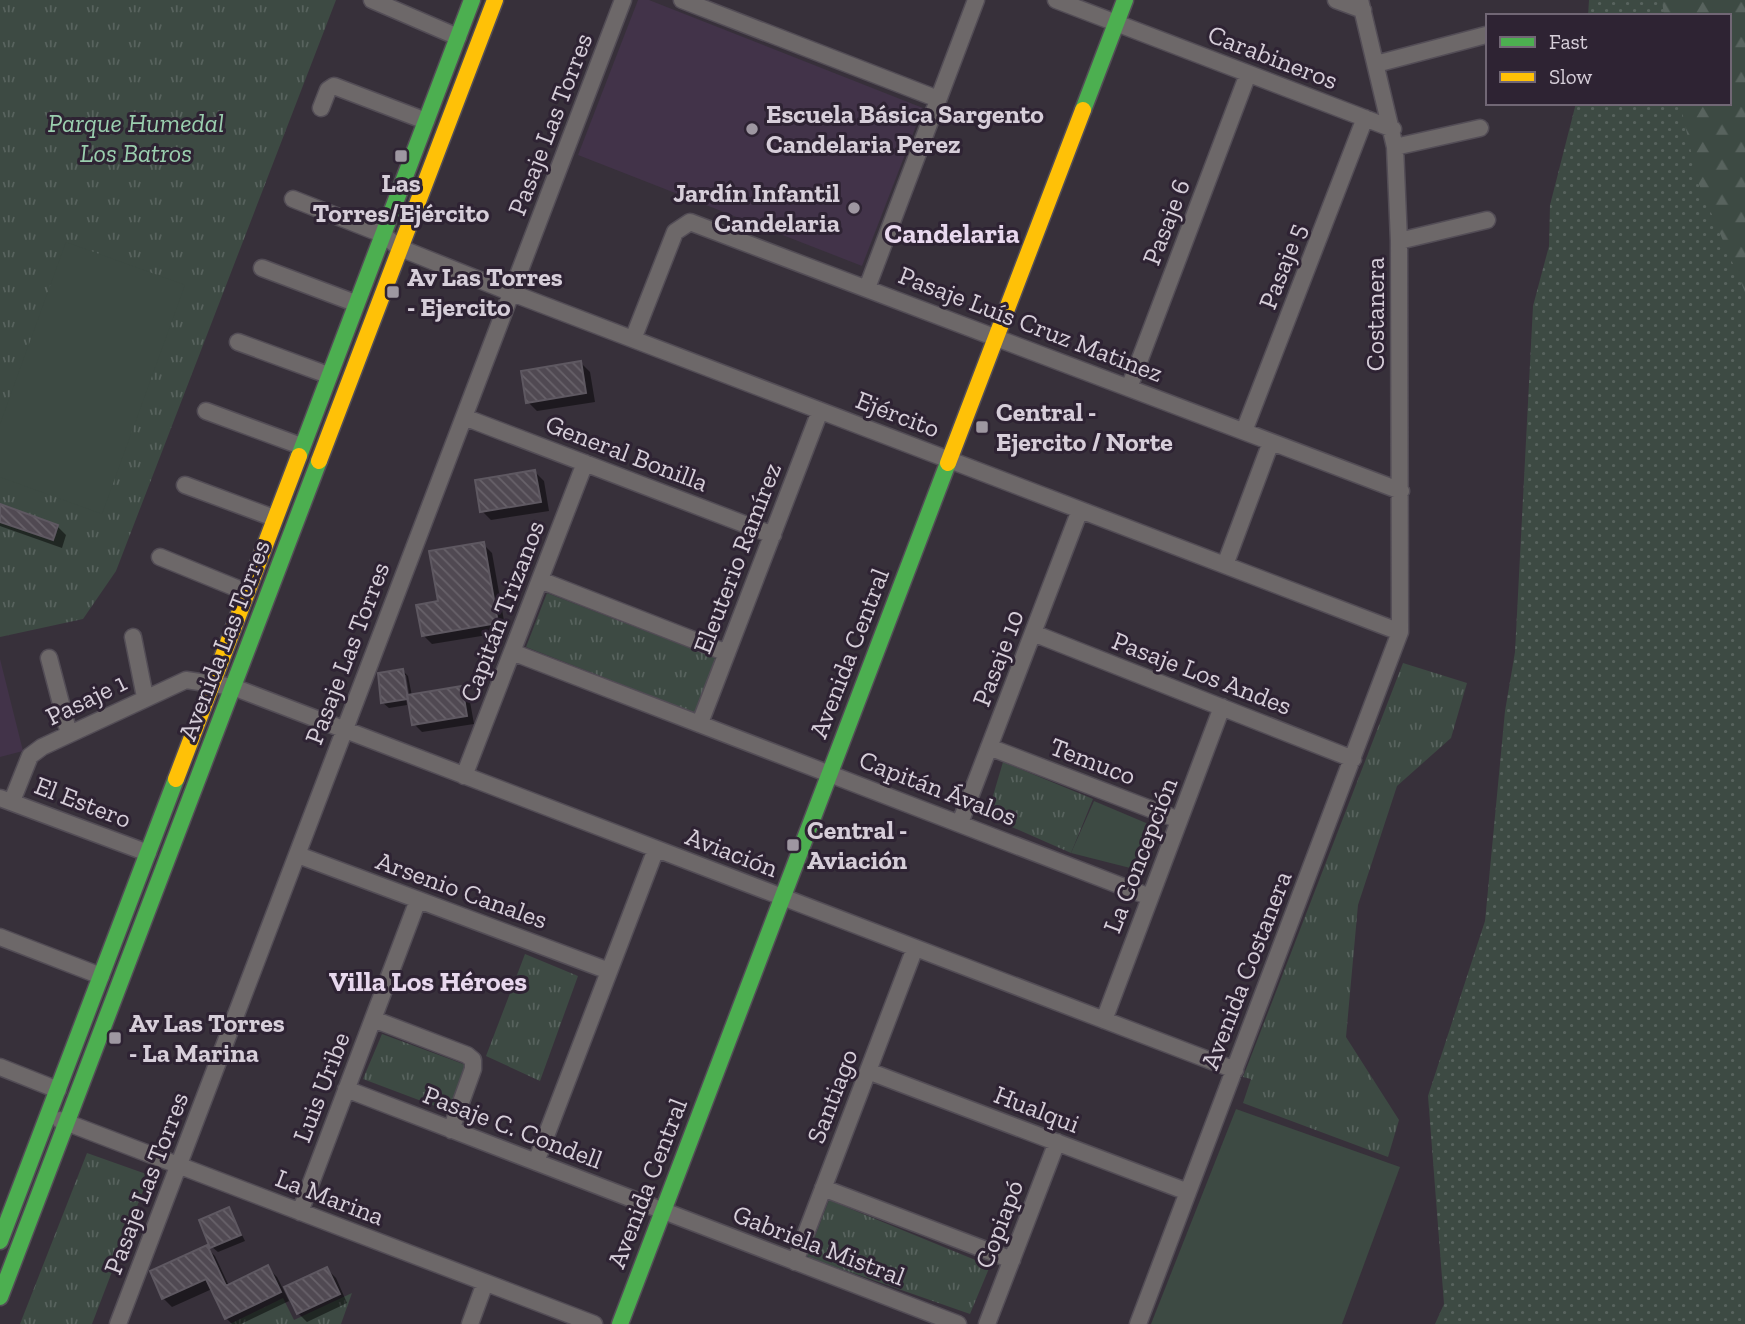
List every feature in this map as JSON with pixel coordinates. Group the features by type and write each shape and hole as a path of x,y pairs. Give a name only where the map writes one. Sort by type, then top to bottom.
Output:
{"street":[{"path":"372,0 458,37"},
{"name":"Avenida Las Torres","path":"0,1241 7,1201 58,1090 472,0"},
{"name":"Avenida Las Torres","path":"0,1297 495,0"},
{"name":"Pasaje Las Torres","path":"118,1324 623,0"},
{"path":"682,0 938,99"},
{"path":"867,288 976,0"},
{"name":"Carabineros","path":"1056,0 1393,129"},
{"name":"Avenida Central","path":"620,1324 1125,0"},
{"path":"1336,0 1362,5"},
{"name":"Costanera","path":"1362,5 1393,129 1395,147 1399,241 1400,632"},
{"path":"1376,64 1486,35"},
{"name":"Pasaje 6","path":"1129,388 1248,74"},
{"path":"321,108 328,90 334,86 426,121"},
{"name":"Pasaje 5","path":"1244,431 1365,118"},
{"path":"1395,147 1480,128"},
{"name":"Ejército","path":"293,199 382,234 400,248 512,293 1400,632"},
{"path":"1399,241 1487,220"},
{"name":"Pasaje Luís Cruz Matinez","path":"633,339 675,232 684,223 696,224 1401,491"},
{"path":"262,268 355,303"},
{"path":"238,342 328,376"},
{"path":"206,411 302,446"},
{"name":"Eleuterio Ramírez","path":"700,723 820,411"},
{"name":"General Bonilla","path":"464,417 773,535"},
{"path":"1225,565 1271,442"},
{"name":"Capitán Trizanos","path":"464,776 585,463"},
{"path":"185,485 274,518"},
{"name":"Pasaje 10","path":"960,823 1080,510"},
{"path":"160,557 246,592"},
{"path":"540,580 727,653"},
{"name":"Avenida Costanera","path":"1138,1324 1400,632"},
{"name":"Pasaje Los Andes","path":"1033,634 1353,759"},
{"path":"132,637 145,697"},
{"name":"Capitán Ávalos","path":"512,652 1150,897"},
{"path":"49,658 69,734"},
{"name":"Pasaje 1","path":"6,800 30,756 69,734 186,680 211,684"},
{"name":"Aviación","path":"211,684 233,687 1235,1070"},
{"name":"La Concepción","path":"1104,1020 1222,707"},
{"name":"Temuco","path":"989,747 1179,820"},
{"name":"El Estero","path":"6,800 148,853"},
{"path":"536,1162 656,849"},
{"name":"Arsenio Canales","path":"298,855 609,971"},
{"name":"Luis Uribe","path":"300,1212 418,900"},
{"path":"0,937 101,976"},
{"name":"Santiago","path":"795,1262 915,948"},
{"path":"373,1019 467,1055 473,1060 473,1069 451,1130"},
{"path":"0,1067 58,1090"},
{"name":"Hualqui","path":"868,1071 1188,1192"},
{"name":"Pasaje C. Condell","path":"346,1089 663,1211"},
{"name":"La Marina","path":"48,1115 594,1324"},
{"name":"Copiapó","path":"987,1324 1057,1142"},
{"name":"Gabriela Mistral","path":"823,1188 1012,1260"},
{"name":"Gabriela Mistral","path":"663,1211 958,1324"},
{"path":"470,1324 485,1283"}],"shaded area":[{"name":"Escuela Básica Sargento Candelaria Perez","path":"638,0 649,0 923,108 862,266 578,155"},
{"path":"0,659 23,751 0,757"}],"green space":[{"name":"Parque Humedal Los Batros","path":"0,0 336,0 116,571 83,619 0,637"},
{"path":"1589,0 1745,0 1745,1324 1435,1324 1444,1304 1428,1096 1485,921 1505,711 1515,652 1533,306 1549,246 1550,205 1575,105 1731,105 1731,14 1588,14"},
{"path":"1662,0 1745,0 1745,292 1698,182 1680,105 1731,105 1731,14 1664,14"},
{"path":"66,242 185,285 102,514 0,477 0,424"},
{"path":"547,593 716,658 695,713 526,647"},
{"path":"1403,663 1467,683 1451,738 1397,786 1358,905 1346,1037 1399,1120 1388,1157 1243,1103 1251,1079 1243,1077"},
{"path":"1003,762 1093,799 1071,853 987,816"},
{"path":"1094,801 1158,828 1142,871 1071,853"},
{"path":"525,954 578,976 540,1081 486,1056"},
{"path":"382,1034 466,1065 448,1111 363,1079"},
{"path":"1236,1109 1400,1167 1342,1324 1151,1324"},
{"path":"87,1153 149,1175 92,1324 20,1324"},
{"path":"829,1200 990,1266 970,1314 807,1257"},
{"path":"352,1293 341,1324 230,1324 283,1298 294,1320"}],"building":[{"path":"581,361 586,393 526,403 521,371"},
{"path":"535,470 541,502 480,512 475,480"},
{"path":"0,504 58,525 53,540 0,522"},
{"path":"484,542 498,623 422,636 416,605 438,601 429,551"},
{"path":"403,669 408,699 381,703 378,673"},
{"path":"462,686 467,716 412,725 407,695"},
{"path":"229,1207 241,1235 210,1248 199,1220"},
{"path":"207,1245 226,1286 268,1265 281,1292 225,1319 206,1279 162,1299 150,1271"},
{"path":"327,1267 340,1294 297,1314 284,1287"}],"traffic: fast":[{"path":"299,456 472,0"},
{"path":"1083,110 1125,0"},
{"path":"0,1297 319,461"},
{"path":"620,1324 948,463"},
{"path":"0,1241 176,779"}],"traffic: slow":[{"path":"319,461 495,0"},
{"path":"948,463 1083,110"},
{"path":"176,779 299,456"}],"place":[{"name":"Escuela Básica Sargento Candelaria Perez","path":"752,129"},
{"name":"Las Torres/Ejército","path":"401,156"},
{"name":"Jardín Infantil Candelaria","path":"854,208"},
{"name":"Av Las Torres - Ejercito","path":"393,292"},
{"name":"Central - Ejercito / Norte","path":"982,427"},
{"name":"Central - Aviación","path":"793,845"},
{"name":"Av Las Torres - La Marina","path":"115,1038"}],"district":[{"name":"Candelaria","path":"952,233"},
{"name":"Villa Los Héroes","path":"428,981"}]}
